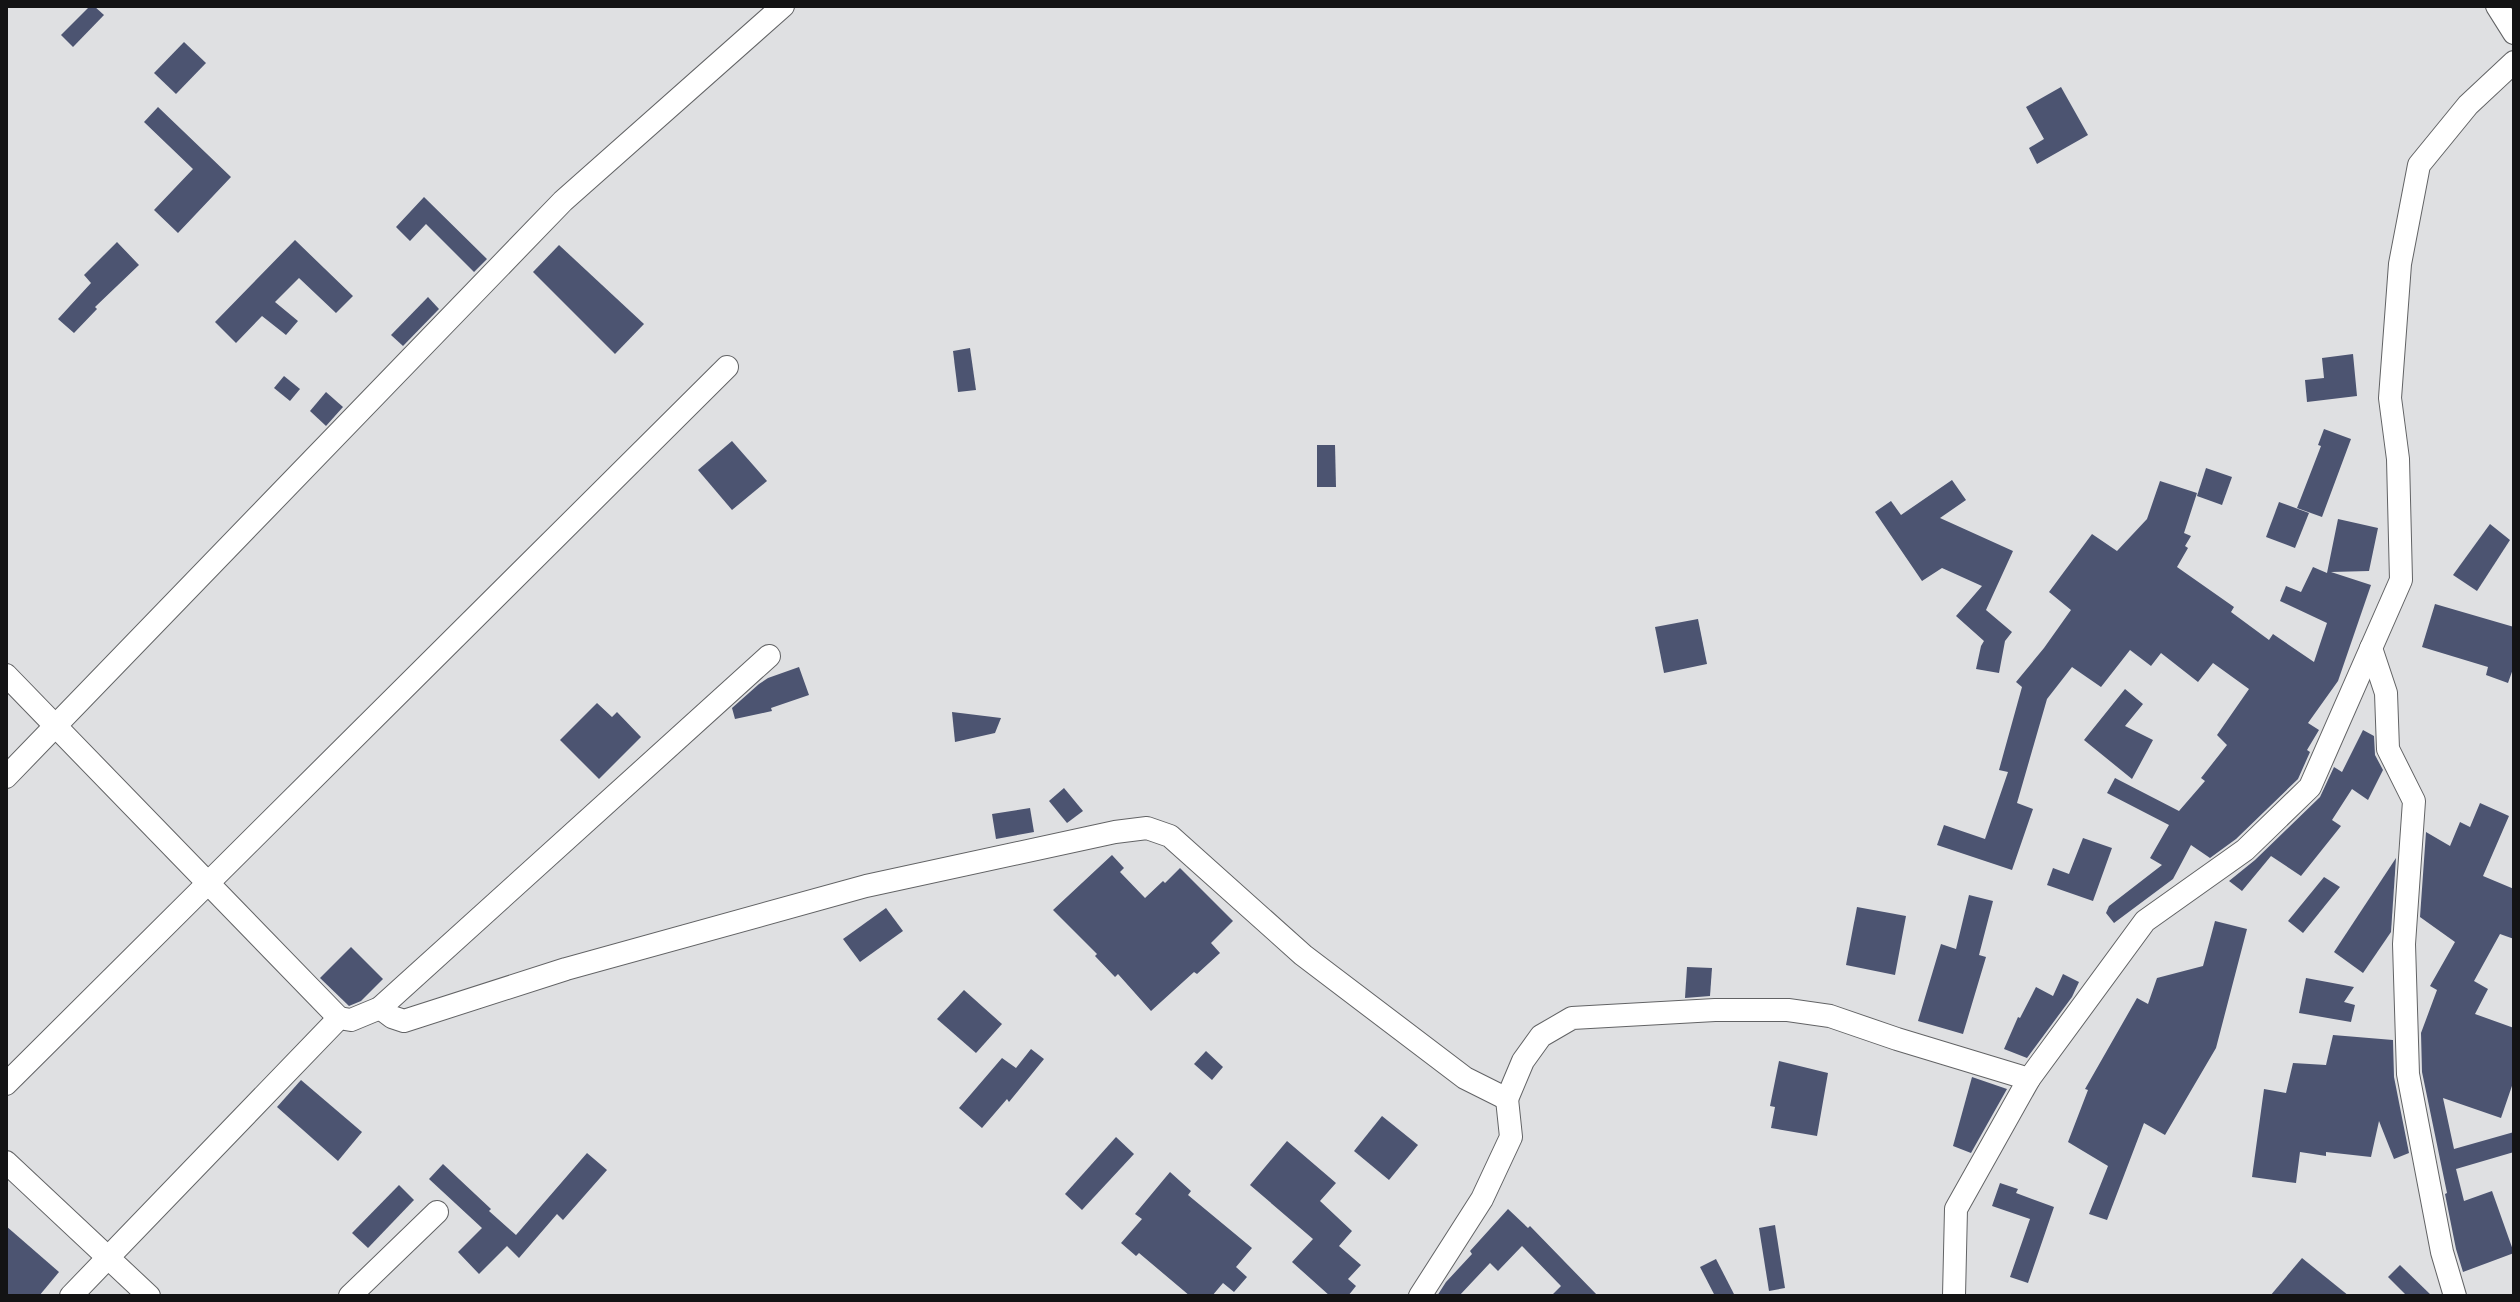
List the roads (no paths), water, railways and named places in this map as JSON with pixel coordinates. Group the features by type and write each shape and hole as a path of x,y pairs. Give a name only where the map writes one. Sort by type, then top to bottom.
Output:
{"street":[{"path":"6,777 563,201 783,6"},
{"path":"2497,6 2514,33"},
{"path":"1954,1296 1956,1209 2029,1079 2145,921 2245,850 2310,787 2401,580 2398,459 2390,398 2400,264 2419,165 2468,105 2514,62"},
{"path":"6,1084 727,367"},
{"path":"2371,648 2386,693 2388,749 2414,801 2404,944 2408,1074 2442,1252 2455,1296"},
{"path":"6,675 339,1018 351,1020 380,1008 769,656"},
{"path":"380,1008 404,1021 566,969 866,886 1115,832 1147,828 1170,836 1303,955 1465,1078 1507,1099"},
{"path":"1420,1296 1482,1199 1511,1137 1507,1099 1523,1061 1541,1036 1572,1018 1715,1010 1788,1010 1830,1016 2029,1079"},
{"path":"71,1296 339,1018"},
{"path":"6,1162 149,1296"},
{"path":"350,1296 437,1212"}]}
